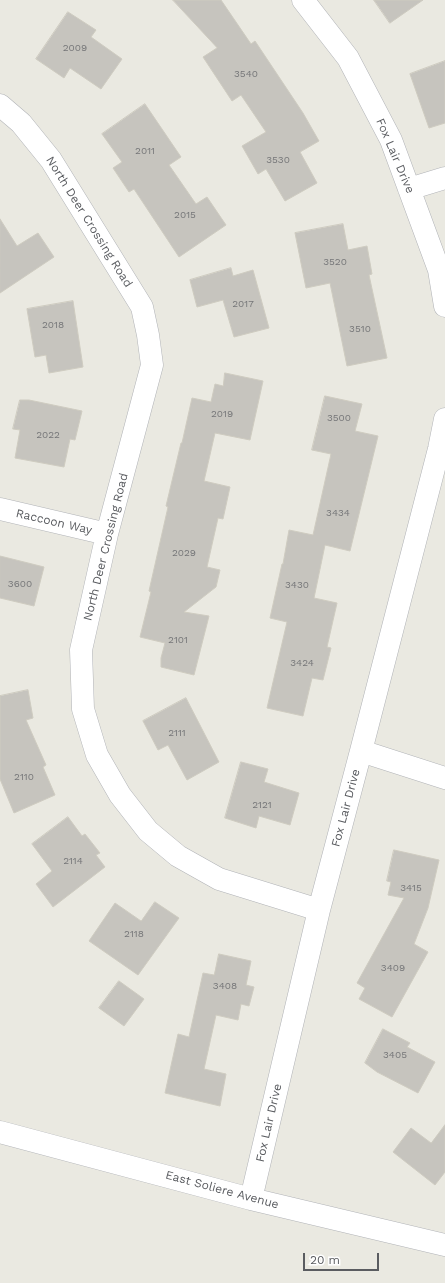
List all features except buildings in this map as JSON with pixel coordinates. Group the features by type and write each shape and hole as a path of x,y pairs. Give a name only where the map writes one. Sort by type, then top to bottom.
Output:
{"street":[{"name":"Fox Lair Drive","path":"303,0 348,58 391,140 439,270 445,306"},
{"name":"North Deer Crossing Road","path":"0,105 21,123 51,160 142,307 152,365 107,534 81,650 83,709 97,755 120,795 148,831 178,856 219,879 319,910"},
{"path":"409,189 445,178"},
{"name":"Fox Lair Drive","path":"251,1199 319,910 442,449 445,419"},
{"name":"Raccoon Way","path":"0,509 107,534"},
{"path":"362,751 445,778"},
{"name":"East Soliere Avenue","path":"0,1132 251,1199 445,1245"}]}
